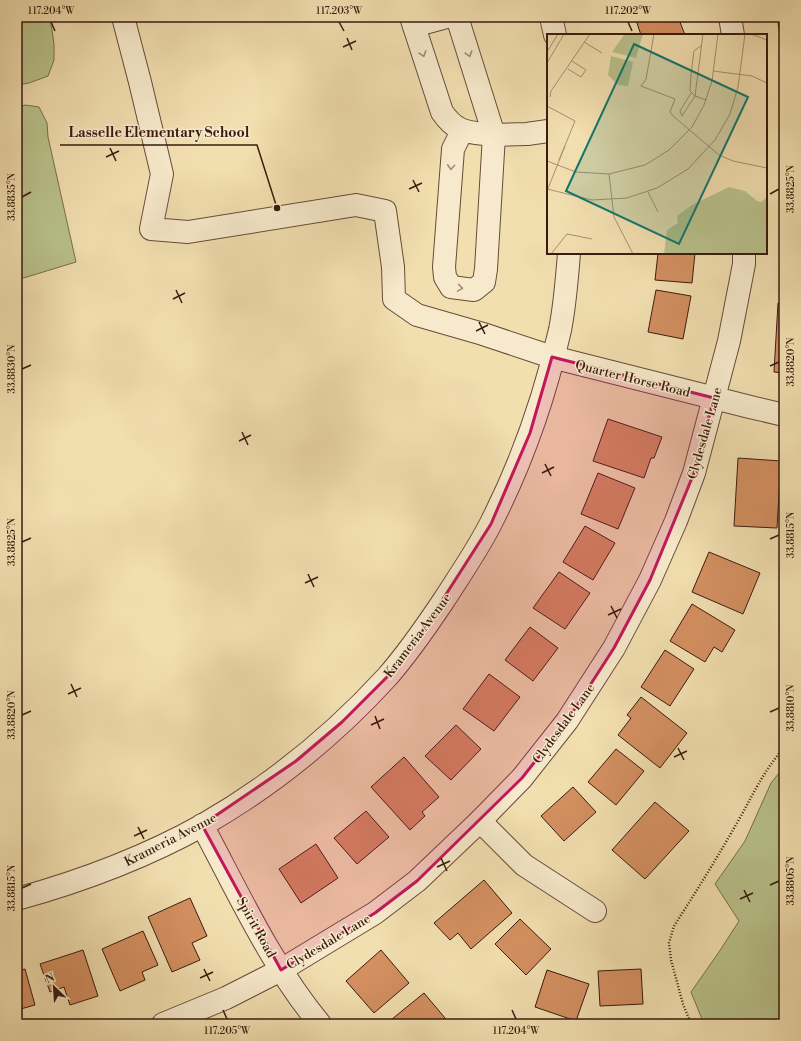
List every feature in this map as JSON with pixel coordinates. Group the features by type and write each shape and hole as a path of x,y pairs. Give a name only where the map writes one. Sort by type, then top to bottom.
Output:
{"street":[{"name":"Quarter Horse Road","path":"123,17 162,174 151,229 188,232 356,205 385,210 393,267 394,299 417,315 483,334 552,357 784,415"},
{"path":"447,17 413,21 442,112 448,121 462,131 494,135 527,134 547,131"},
{"path":"457,17 494,135 486,269 484,282 474,290 451,287 445,277 444,267 453,149 462,131"},
{"path":"551,17 555,34"},
{"path":"730,17 733,34"},
{"name":"Krameria Avenue","path":"17,899 112,868 155,849 202,825 240,802 296,762 342,722 387,677 420,635 461,574 491,524 514,474 530,433 544,390 560,329 569,254"},
{"name":"Clydesdale Lane","path":"163,1024 226,998 281,970 376,913 418,881 480,821 522,778 567,721 614,648 650,580 676,521 694,472 729,341 744,264 744,254"},
{"path":"480,821 524,865 595,911"},
{"name":"Spirit Road","path":"202,825 281,970 320,1024"}],"path":[{"path":"690,1024 671,960 669,943 674,926 738,822 760,779 784,748"}],"highlighted area":[{"path":"552,357 714,398 694,473 650,580 614,648 567,721 522,778 417,881 375,913 281,970 202,825 296,761 342,722 387,677 420,635 491,524 530,433"}],"green space":[{"path":"17,17 50,17 54,44 54,60 48,76 29,83 17,85"},
{"path":"25,105 39,107 47,123 48,137 76,262 17,280 17,108"},
{"path":"784,767 784,1024 704,1024 691,992 739,921 715,884 745,841 771,783"}],"building":[{"path":"635,17 678,17 685,34 641,34"},
{"path":"778,23 784,23 784,62"},
{"path":"658,254 695,254 692,283 655,280"},
{"path":"656,290 691,296 683,339 648,332"},
{"path":"778,303 784,304 784,373 774,372"},
{"path":"608,419 662,437 654,458 651,458 644,478 593,461"},
{"path":"738,458 781,461 777,528 734,526"},
{"path":"598,473 635,488 618,529 581,514"},
{"path":"585,526 615,543 593,580 563,562"},
{"path":"709,552 760,573 743,614 692,592"},
{"path":"559,572 590,593 565,629 533,608"},
{"path":"692,604 735,630 722,652 714,647 705,662 670,641"},
{"path":"530,627 558,648 533,681 505,660"},
{"path":"665,650 694,669 670,706 641,687"},
{"path":"489,674 520,697 494,731 463,709"},
{"path":"641,697 687,733 660,768 618,735 631,718 627,715"},
{"path":"456,725 481,749 451,780 425,756"},
{"path":"616,749 644,771 616,805 588,782"},
{"path":"404,757 439,797 422,812 425,816 410,830 371,787"},
{"path":"573,787 596,812 564,841 541,816"},
{"path":"655,802 689,831 645,879 612,850"},
{"path":"366,811 389,837 357,864 334,838"},
{"path":"316,844 338,878 301,903 279,869"},
{"path":"484,880 512,913 471,949 458,933 450,940 434,923"},
{"path":"190,898 207,936 192,943 200,960 172,972 148,917"},
{"path":"520,919 551,949 526,975 495,944"},
{"path":"143,931 158,965 142,972 145,980 120,991 102,949"},
{"path":"83,950 98,996 70,1005 64,987 50,992 40,964"},
{"path":"381,950 409,983 374,1013 346,981"},
{"path":"25,969 35,1005 17,1010 17,971"},
{"path":"641,969 643,1004 600,1006 598,971"},
{"path":"547,970 589,984 576,1021 535,1007"},
{"path":"424,993 450,1024 386,1024"}],"place":[{"name":"Lasselle Elementary School","path":"277,208"}]}
